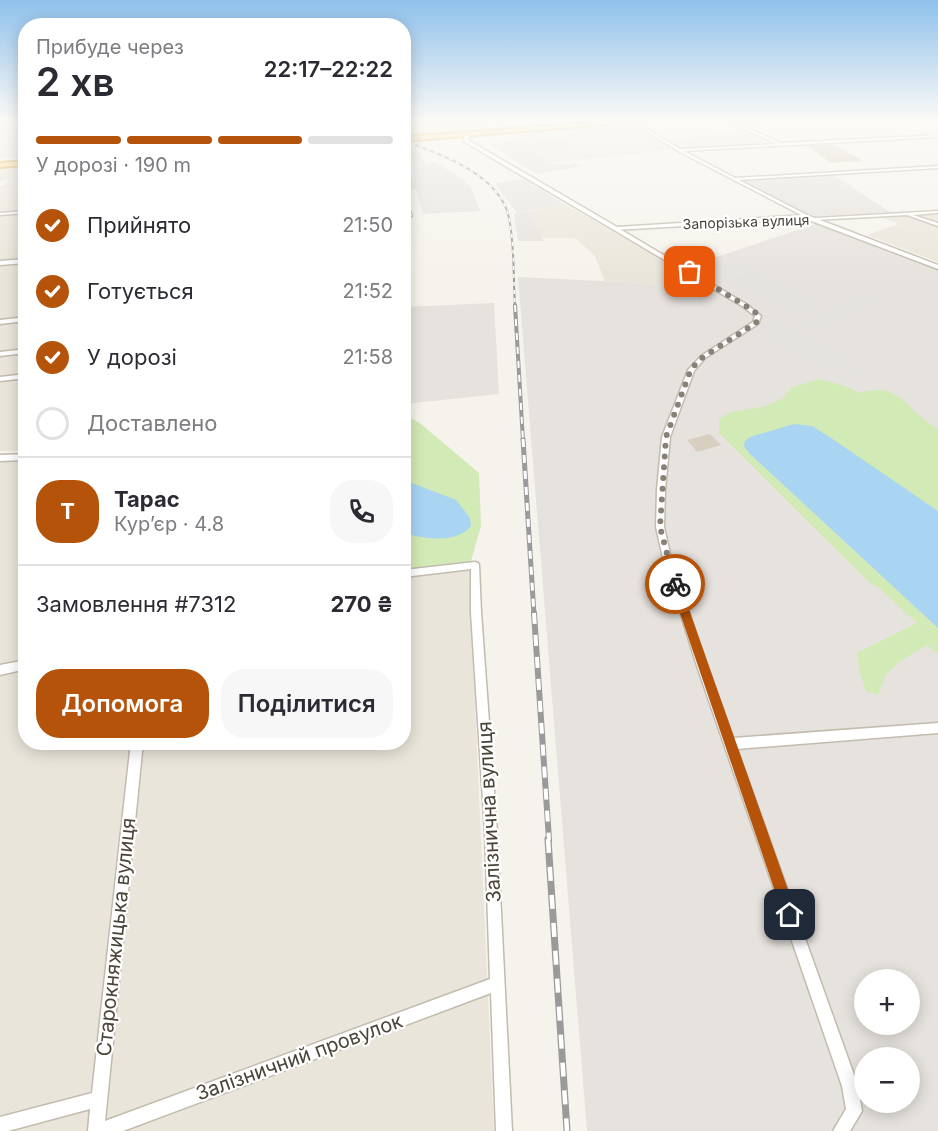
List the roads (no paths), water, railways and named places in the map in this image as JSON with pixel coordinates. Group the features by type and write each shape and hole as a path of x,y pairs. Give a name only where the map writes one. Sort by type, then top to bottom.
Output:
{"street":[{"path":"522,174 744,305 758,316 756,323 703,357 691,369 666,437 660,527 667,558 729,744 850,1086 854,1111 841,1131"},
{"path":"724,174 811,218 938,212"},
{"path":"734,179 823,174"},
{"path":"0,214 18,213"},
{"path":"904,213 938,225"},
{"name":"Запорізька вулиця","path":"616,229 811,218 938,267"},
{"path":"0,263 18,262"},
{"path":"0,322 18,320"},
{"path":"0,354 18,352"},
{"path":"0,379 18,377"},
{"path":"0,458 18,457"},
{"name":"Залізнична вулиця","path":"411,573 475,566 491,832 504,1131"},
{"path":"0,670 18,666"},
{"path":"729,744 938,728"},
{"name":"Старокняжицька вулиця","path":"96,1131 136,750"},
{"name":"Залізничний провулок","path":"101,1131 497,984"},
{"path":"0,1125 99,1099"}],"water":[{"path":"794,424 812,426 938,511 938,628 744,446 745,441 750,437"},
{"path":"411,483 456,500 470,518 471,526 457,536 439,539 411,535"}],"railway":[{"path":"475,174 494,190 504,203 509,218 515,306"},
{"path":"515,305 523,441"},
{"path":"523,439 534,615"},
{"path":"534,613 549,840"},
{"path":"548,839 567,1131"}]}
